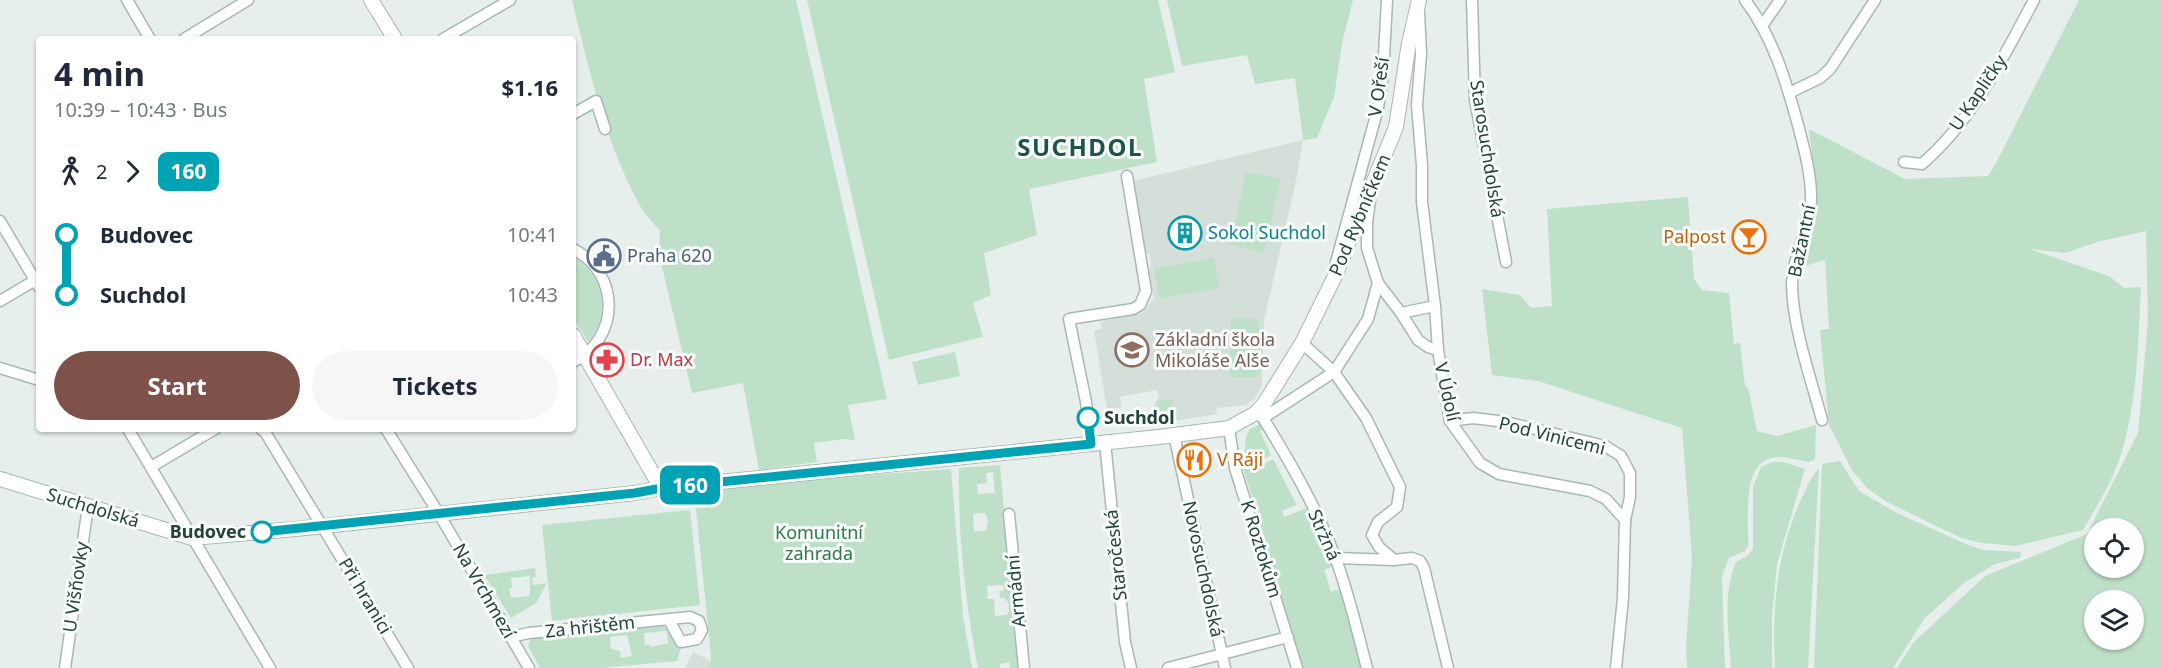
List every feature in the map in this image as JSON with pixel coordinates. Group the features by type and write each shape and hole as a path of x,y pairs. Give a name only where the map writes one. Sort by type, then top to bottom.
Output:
{"street":[{"path":"127,0 148,36"},
{"path":"189,36 248,0"},
{"path":"371,0 393,36"},
{"path":"447,36 510,0"},
{"name":"V Ořeší","path":"1335,276 1335,262 1378,108 1383,75 1387,0"},
{"name":"Starosuchdolská","path":"1472,0 1475,100 1506,262"},
{"name":"Bažantní","path":"1745,0 1762,26 1776,55 1806,156 1811,197 1792,285 1799,333 1822,420"},
{"path":"1762,26 1780,0"},
{"path":"1789,93 1820,78 1830,69 1875,0"},
{"name":"U Kapličky","path":"1904,162 1922,164 1958,128 1975,105 2034,0"},
{"name":"Pod Rybníčkem","path":"1260,416 1264,404 1302,343 1335,276 1396,127 1409,43 1419,2"},
{"name":"V Údolí","path":"1419,2 1421,54 1417,105 1422,165 1422,202 1438,350 1450,421 1480,464 1489,470 1499,474 1590,491 1606,499 1625,520"},
{"path":"576,112 596,100 605,129"},
{"name":"Staročeská","path":"1127,176 1144,270 1146,291 1144,298 1140,305 1133,309 1069,319 1086,402 1098,443 1125,642 1131,668"},
{"path":"1372,188 1367,222 1367,248 1378,283 1418,340 1438,350"},
{"path":"0,221 36,279"},
{"path":"576,251 595,266 604,280 608,295 608,317 603,332 596,345 579,359 662,488"},
{"path":"0,301 36,283"},
{"path":"1260,416 1334,372 1368,320 1378,283"},
{"path":"1401,313 1435,306"},
{"path":"1302,343 1334,372 1366,418 1400,488 1397,507 1378,522 1372,535 1379,547 1394,560"},
{"path":"0,368 36,379"},
{"name":"Suchdolská","path":"0,479 192,538 439,514 635,493 662,488 1174,435 1229,428 1260,416"},
{"name":"Stržná","path":"1260,416 1286,456 1324,529 1336,558 1367,668"},
{"name":"Pod Vinicemi","path":"1450,421 1473,418 1506,422 1605,446 1621,456 1630,473 1630,497 1625,520"},
{"name":"K Roztokům","path":"1229,428 1235,468 1297,668"},
{"path":"130,432 270,668"},
{"path":"151,467 210,432"},
{"name":"Při hranici","path":"265,432 408,668"},
{"name":"Na Vrchmezí","path":"388,432 529,668"},
{"name":"Novosuchdolská","path":"1174,435 1225,668"},
{"name":"U Višňovky","path":"64,668 88,507"},
{"name":"Armádní","path":"1009,514 1005,532 1024,668"},
{"path":"1616,668 1623,598 1625,520"},
{"path":"1336,558 1394,560 1412,558 1420,561 1424,568 1448,668"},
{"name":"Za hřištěm","path":"510,637 529,633 669,620"},
{"path":"1168,668 1288,636"}],"shaded area":[{"path":"1303,140 1296,181 1264,320 1262,385 1255,399 1245,405 1216,408 1217,414 1159,424 1152,423 1150,413 1159,396 1157,390 1120,397 1122,407 1107,410 1094,331 1102,328 1100,322 1141,314 1154,299 1149,269 1150,255 1146,253 1133,181"},
{"path":"693,652 711,661 708,668 685,668"}],"green space":[{"path":"572,0 796,0 887,399 848,405 855,440 844,439 814,443 817,462 759,470 743,383 692,393 659,254 660,231 640,206 616,153 599,103"},
{"path":"807,0 1158,0 1175,72 1144,79 1157,162 1029,189 1037,235 984,253 991,295 973,303 983,337 889,360"},
{"path":"1167,0 1353,0 1342,43 1334,97 1317,138 1303,140 1295,78 1255,84 1247,55 1182,66"},
{"path":"2079,0 2162,0 2162,668 1897,668 1914,642 1985,576 2084,535 2084,578 2144,578 2144,518 2095,518 2138,433 2148,321 2146,231 2097,242 2066,253 2029,249 2109,276 2124,288 2141,287 2136,370 2127,431 2115,472 2090,518 2084,518 2083,530 2015,546 1982,543 1961,538 1887,502 1868,489 1852,470 1829,425 1820,330 1829,329 1825,260 1805,266 1817,200 1809,129 1905,179 1988,176"},
{"path":"1246,172 1281,179 1264,253 1230,245"},
{"path":"1688,197 1694,279 1702,290 1729,293 1734,344 1740,343 1745,386 1748,388 1757,431 1777,436 1816,425 1815,459 1809,462 1776,457 1762,463 1755,471 1749,495 1748,546 1745,551 1729,558 1722,576 1725,668 1687,668 1686,647 1692,557 1682,428 1538,381 1492,375 1482,289 1520,295 1531,308 1552,306 1547,209"},
{"path":"1214,258 1219,289 1159,298 1154,268"},
{"path":"576,259 592,274 601,296 600,320 588,342 576,322"},
{"path":"1231,318 1259,319 1259,377 1230,377"},
{"path":"955,352 960,376 918,385 912,362"},
{"path":"1172,399 1175,417 1160,420 1156,401"},
{"path":"1260,424 1266,427 1260,431 1271,455 1258,462 1256,466 1257,468 1273,459 1297,505 1282,511 1284,517 1309,507 1333,566 1324,570 1331,592 1340,589 1362,668 1297,668 1272,562 1243,468 1246,437 1250,429"},
{"path":"1840,461 1859,491 1895,512 1968,545 1984,550 2021,552 2020,558 1995,564 1964,583 1924,619 1893,668 1814,668 1822,464"},
{"path":"1772,462 1783,462 1805,469 1777,564 1772,616 1772,668 1731,668 1729,588 1736,562 1747,556 1753,549 1753,487 1761,467"},
{"path":"1000,465 1018,668 1010,668 1009,662 1000,664 1000,668 978,668 963,568 959,468","holes":["993,472 995,493 978,494 977,484 987,483 986,473","985,513 988,520 986,531 974,532 973,514","1003,585 1004,591 999,591 1000,598 1008,601 1007,615 995,616 994,599 988,599 987,586"]},
{"path":"1819,468 1808,668 1775,668 1775,603 1781,561 1801,500"},
{"name":"Komunitní zahrada","path":"951,469 963,616 972,668 708,668 711,661 710,646 694,491 762,483"},
{"path":"690,510 700,605 552,621 542,525"},
{"path":"535,568 536,577 532,578 533,585 547,583 536,603 511,618 484,575","holes":["530,576 530,596 511,598 509,589 512,588 511,578"]},
{"path":"662,625 668,630 681,648 677,661 600,668 540,668 528,646 531,639","holes":["667,631 668,643 651,647 645,645 644,633","627,635 632,656 621,658 620,651 611,649 610,637"]}],"bus line":[{"name":"160","path":"262,532 1091,444 1088,418"}],"place":[{"name":"Sokol Suchdol","path":"1185,233"},
{"name":"Palpost","path":"1749,237"},
{"name":"Praha 620","path":"604,256"},
{"name":"Základní škola Mikoláše Alše","path":"1132,350"},
{"name":"Dr. Max","path":"607,360"},
{"name":"Suchdol","path":"1088,418"},
{"name":"V Ráji","path":"1194,460"},
{"name":"Budovec","path":"262,532"}],"district":[{"name":"SUCHDOL","path":"1080,148"}]}
